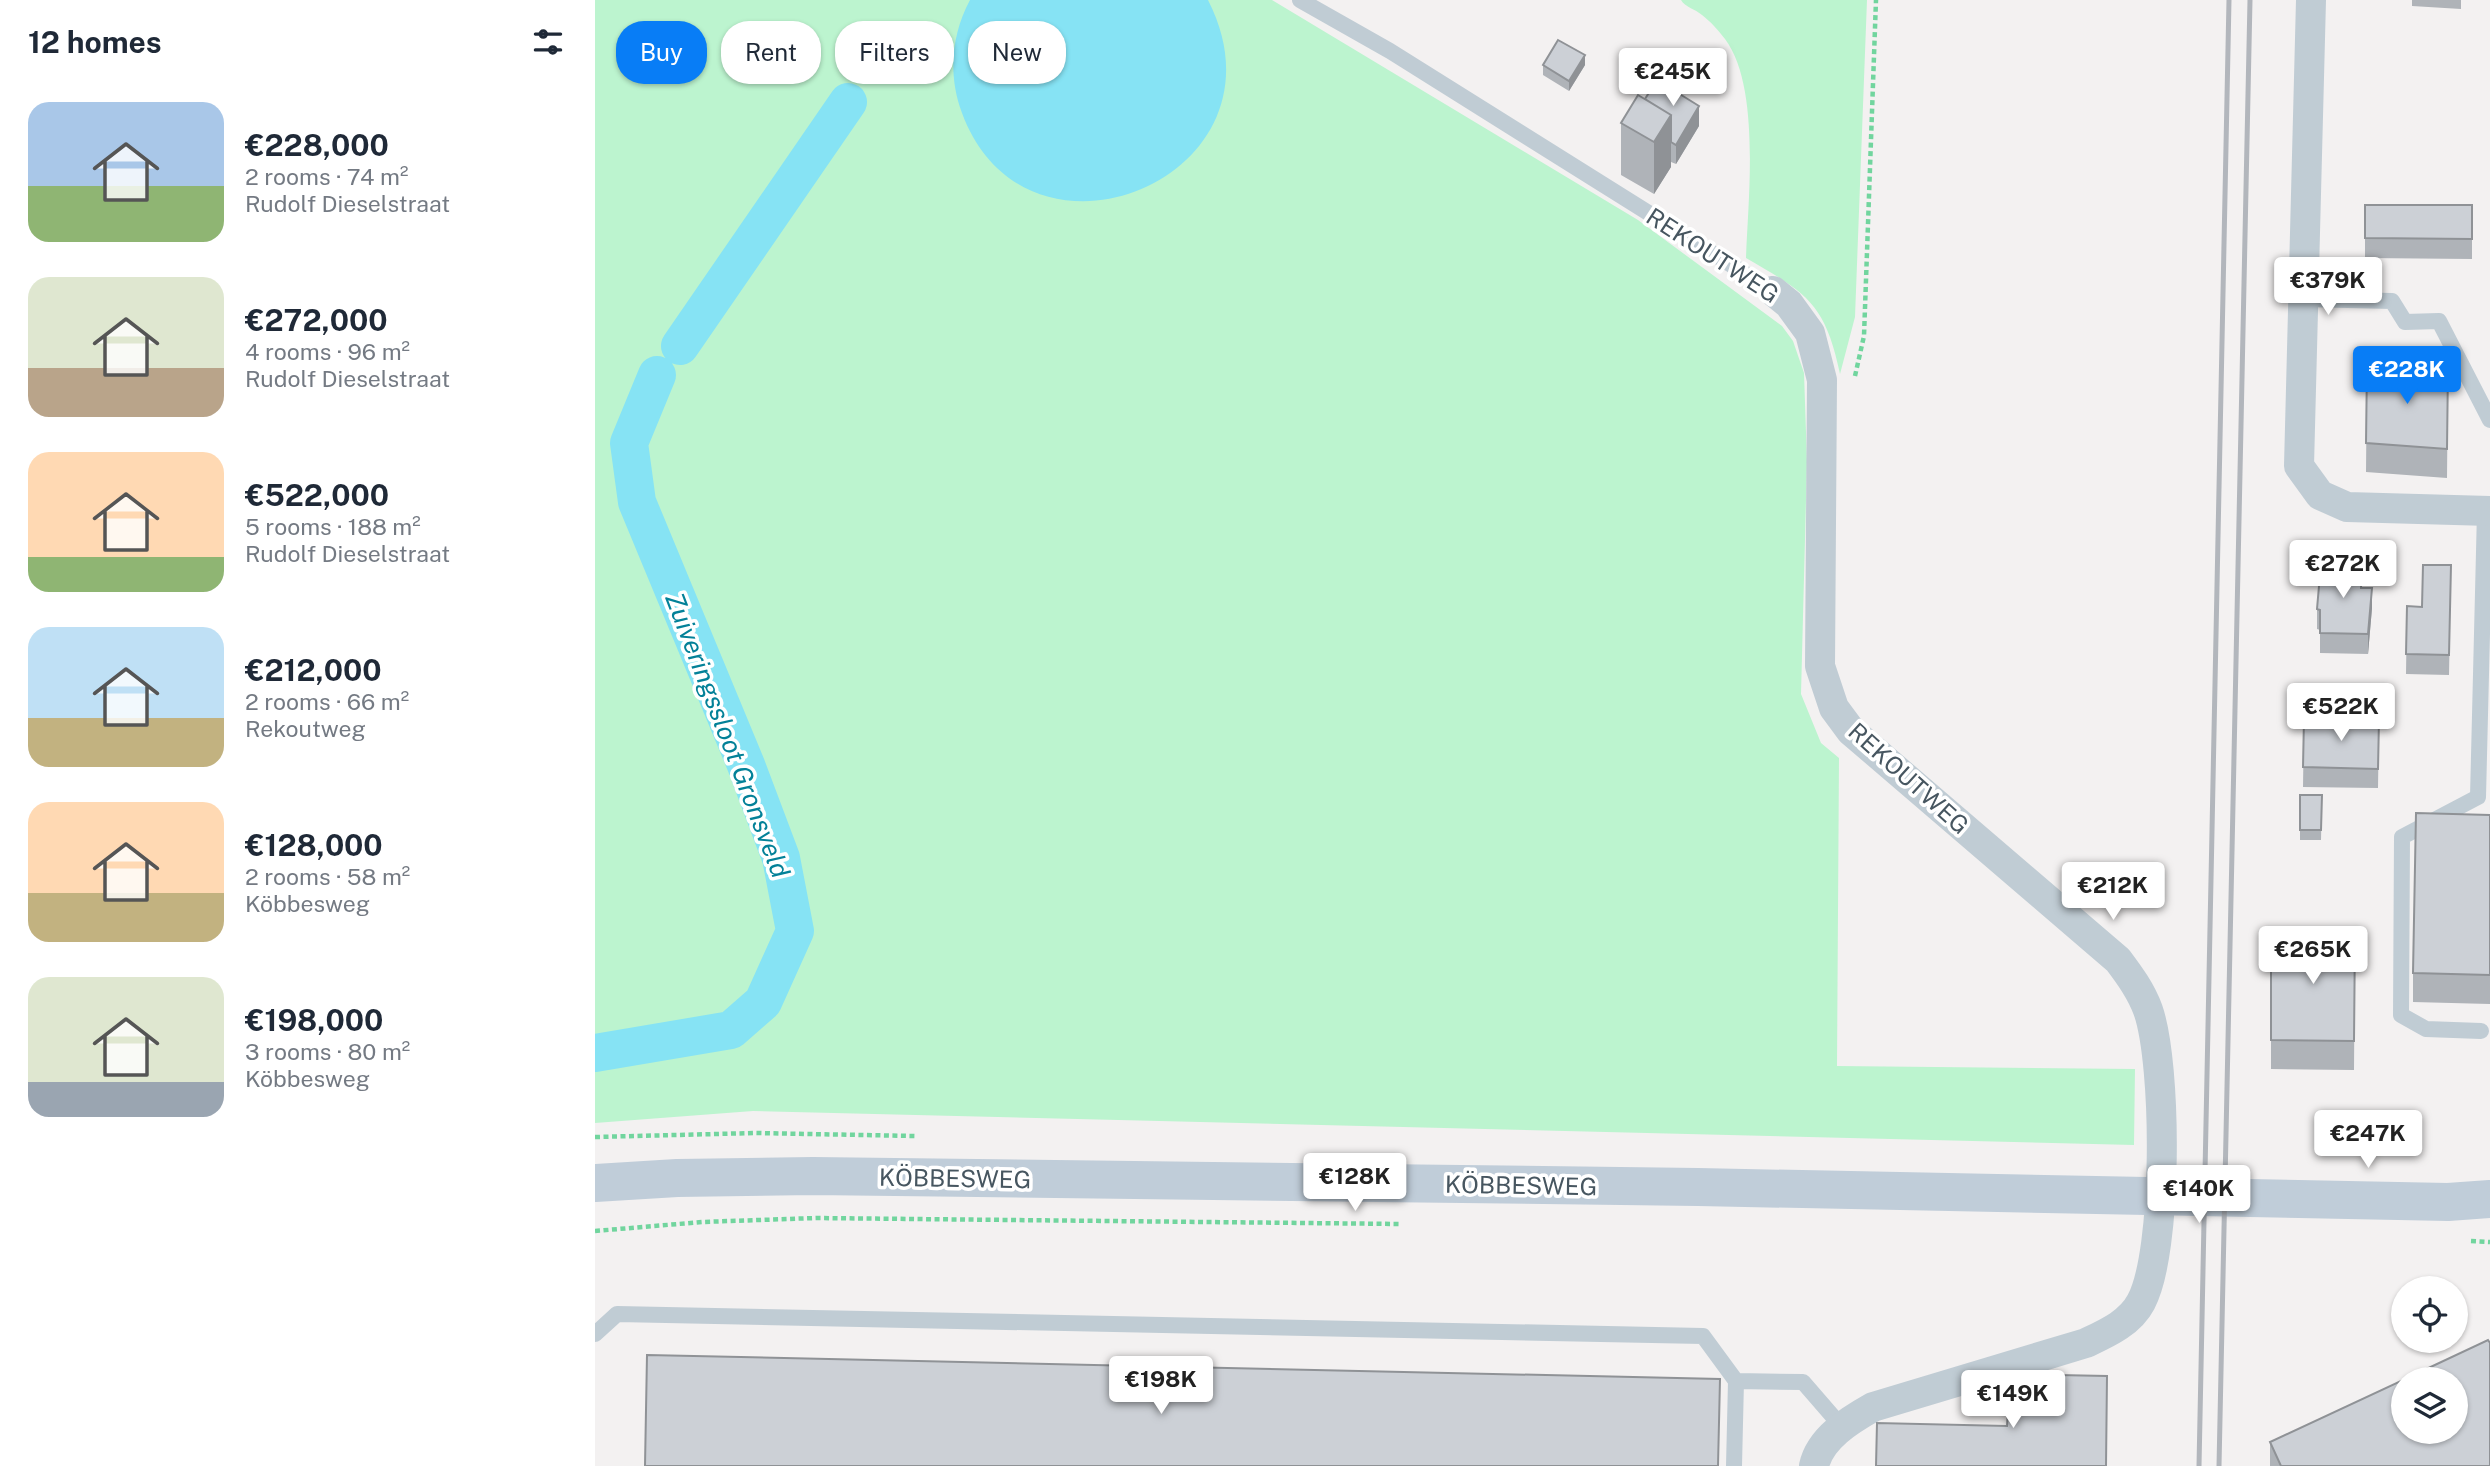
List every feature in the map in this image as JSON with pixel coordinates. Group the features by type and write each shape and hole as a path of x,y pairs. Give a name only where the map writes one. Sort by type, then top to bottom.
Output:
{"main road":[{"name":"KÖBBESWEG","path":"595,1183 677,1178 813,1176 2114,1194 2448,1202 2490,1199"},
{"name":"KÖBBESWEG","path":"2448,1202 2490,1210"}],"street":[{"path":"2311,0 2299,466 2320,495 2347,507 2487,511"},
{"name":"REKOUTWEG","path":"1773,291 1789,304 1810,333 1818,353 1823,393 1820,666 1834,708 1851,731 2118,960 2135,982 2149,1012 2161,1091 2158,1240 2145,1292 2133,1314 2108,1332 2086,1343 1873,1407 1829,1439 1814,1466"}],"lane":[{"name":"REKOUTWEG","path":"1300,0 1390,51 1773,291"},
{"path":"2303,299 2392,302 2405,322 2439,321 2490,420"},
{"path":"2481,1031 2426,1029 2401,1015 2402,837 2478,797 2487,511"},
{"path":"595,1334 617,1314 1703,1336 1736,1381 1734,1466"},
{"path":"1736,1381 1803,1382 1842,1427"}],"path":[{"path":"1823,393 1851,385 1862,356 1876,0"},
{"path":"595,1231 702,1222 816,1218 1412,1224"}],"green space":[{"path":"595,0 1272,0 1638,220 1782,326 1793,341 1804,373 1807,462 1801,694 1821,743 1839,758 1837,1066 2135,1069 2134,1145 753,1111 595,1123"},
{"path":"1681,0 1867,0 1855,317 1840,374 1827,330 1810,302 1784,281 1746,258 1750,144 1744,85 1736,60 1725,39 1708,20"}],"water":[{"path":"970,0 1208,0 1226,63 1217,117 1187,160 1143,188 1092,201 1041,194 995,166 962,113 955,85 954,56 955,41"}],"building":[{"path":"1558,40 1585,55 1569,81 1543,65"},
{"path":"1657,80 1699,106 1676,145 1671,142 1671,115 1645,99"},
{"path":"1638,95 1671,115 1654,142 1621,123"},
{"path":"2365,205 2472,205 2472,239 2365,238"},
{"path":"2367,364 2448,366 2447,449 2366,443"},
{"path":"2321,563 2362,564 2361,588 2372,588 2368,634 2320,633 2320,610 2317,609"},
{"path":"2423,565 2451,565 2449,655 2406,654 2407,606 2422,607"},
{"path":"2304,718 2379,719 2378,769 2303,767"},
{"path":"2300,795 2322,795 2321,830 2300,830"},
{"path":"2416,813 2490,815 2490,975 2413,973"},
{"path":"2271,931 2355,932 2354,1041 2271,1040"},
{"path":"2488,1340 2490,1343 2490,1466 2281,1466 2270,1442 2391,1386 2391,1444 2468,1444 2468,1367 2431,1367 2460,1353 2468,1353 2468,1349"},
{"path":"647,1355 1720,1379 1718,1466 645,1466"},
{"path":"2010,1374 2107,1376 2106,1466 1876,1466 1877,1423 2007,1426"}],"waterway":[{"name":"Zuiveringssloot Gronsveld","path":"680,346 848,102"},
{"name":"Zuiveringssloot Gronsveld","path":"595,1053 731,1030 763,1002 795,931 781,858 746,765 637,502 629,443 657,375"}],"railway":[{"path":"2199,1466 2229,0"},
{"path":"2219,1466 2250,0"}]}
